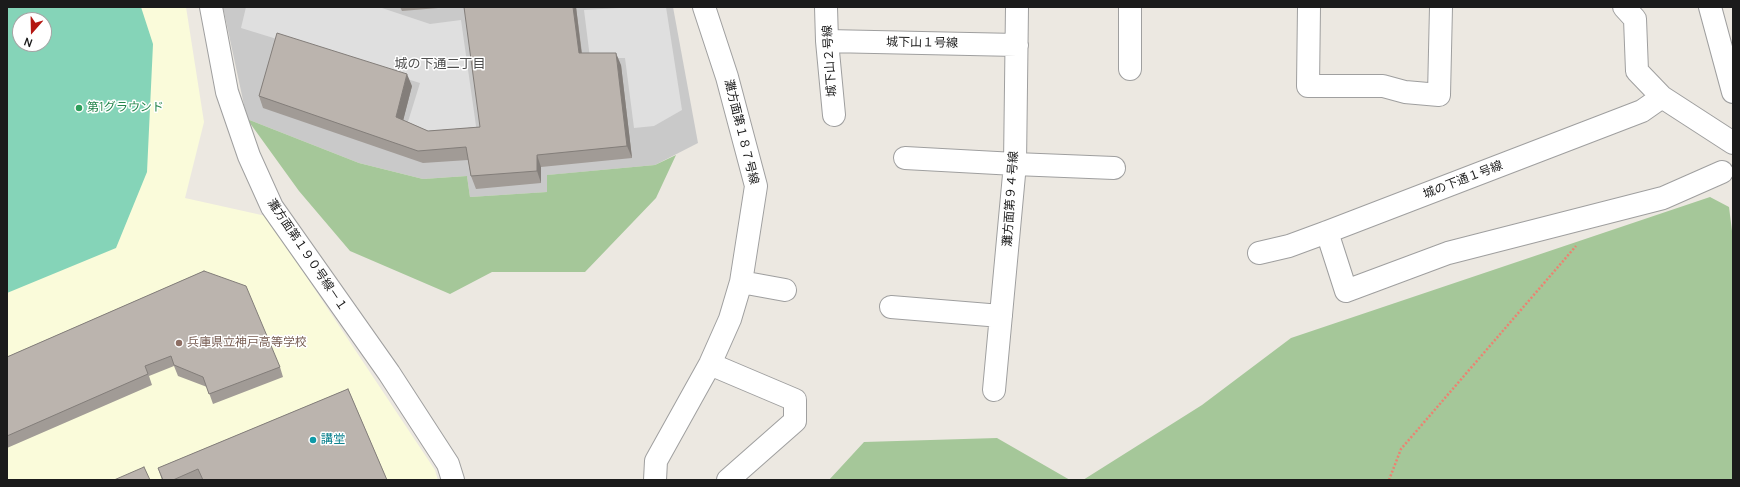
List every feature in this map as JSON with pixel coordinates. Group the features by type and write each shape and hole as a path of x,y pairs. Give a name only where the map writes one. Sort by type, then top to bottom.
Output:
{"street":[{"name":"灘方面第１９０号線－１","path":"211,7 227,92 249,156 272,207 393,380 448,464 453,480"},
{"name":"灘方面第１８７号線","path":"655,480 656,461 710,364 730,319 741,282 756,186 727,77 704,7"},
{"name":"城下山２号線","path":"826,7 827,41 834,115"},
{"name":"灘方面第９４号線","path":"994,390 1015,164 1017,7"},
{"path":"1130,7 1130,69"},
{"path":"1309,7 1308,86 1383,86 1405,92 1439,95 1441,7"},
{"path":"1624,7 1635,20 1637,71 1662,97 1733,143"},
{"path":"1710,7 1733,92"},
{"name":"城下山１号線","path":"827,41 1017,45"},
{"name":"城の下通１号線","path":"1259,253 1289,246 1327,232 1642,111 1662,97"},
{"path":"905,158 1114,168"},
{"path":"1327,232 1346,291 1448,253 1663,198 1722,172"},
{"path":"741,282 785,290"},
{"path":"891,307 1002,316"},
{"path":"710,364 795,400 795,421 728,480"}],"path":[{"path":"1389,480 1402,449 1579,243"}],"shaded area":[{"name":"兵庫県立神戸高等学校","path":"7,7 186,7 204,122 185,198 266,216 435,470 438,480 7,480"},
{"path":"223,7 673,7 698,143 655,165 548,175 548,192 470,197 467,176 423,179 359,163 247,119"},
{"path":"246,7 379,7 430,24 461,20 477,133 437,136 407,125 420,83 241,28"},
{"path":"666,7 682,110 654,126 634,128 625,58 590,58 584,10"},
{"path":"247,119 359,163 423,179 467,176 470,197 547,192 547,175 655,165 676,155 656,198 585,272 492,272 450,294 350,251 299,191"},
{"path":"1710,197 1729,207 1733,239 1733,480 1083,480 1202,405 1291,338"},
{"path":"997,438 1070,480 829,480 864,442"}],"green space":[{"name":"第1グラウンド","path":"7,7 141,7 153,44 147,172 116,248 7,293"}],"building":[{"path":"464,7 573,7 579,53 616,53 627,146 537,155 537,171 471,176 466,147 418,151 259,96 277,33 407,74 396,117 428,131 480,127"},
{"path":"204,271 246,286 280,367 209,394 203,377 174,365 171,356 145,366 148,374 7,436 7,357"},
{"name":"講堂","path":"348,389 387,480 203,480 198,469 173,480 163,480 158,468"},
{"path":"144,467 150,480 114,480"}],"place":[{"name":"第1グラウンド","path":"79,108"},
{"name":"兵庫県立神戸高等学校","path":"179,343"},
{"name":"講堂","path":"313,440"}],"district":[{"name":"城の下通二丁目","path":"440,64"}]}
